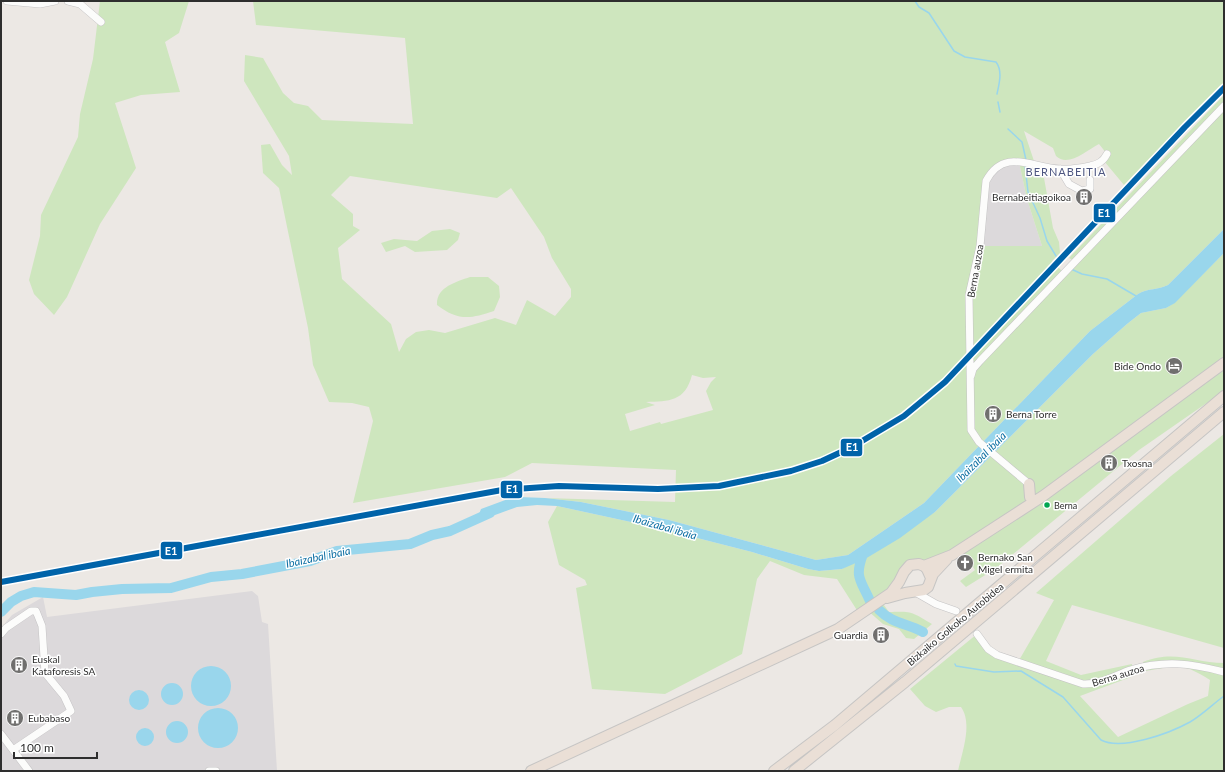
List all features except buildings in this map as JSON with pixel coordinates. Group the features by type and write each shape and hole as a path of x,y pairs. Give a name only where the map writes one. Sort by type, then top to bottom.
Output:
{"highway":[{"path":"924,566 952,555 1061,484 1224,363"},
{"name":"Bizkaiko Golkoko Autobidea","path":"774,771 836,725 1224,396"},
{"name":"Bizkaiko Golkoko Autobidea","path":"794,771 844,733 1224,412"},
{"path":"1029,484 1039,491"},
{"path":"1029,484 1030,497"},
{"path":"1012,517 1030,497 1039,491 1061,484"},
{"path":"884,600 913,592 920,592 952,555"},
{"path":"531,771 838,629 884,600 894,589 906,568 910,565 919,564 928,569 929,582"},
{"path":"902,576 904,585 913,592"}],"street":[{"path":"7,1 40,4 55,1"},
{"path":"68,1 80,4 101,22"},
{"path":"970,378 977,365 1224,106"},
{"path":"1090,180 1090,189 1082,192 1069,184 1060,169 1096,164 1104,160 1107,154"},
{"name":"Berna auzoa","path":"1029,484 979,442 971,430 969,295 980,246 983,198 986,181 990,173 1006,162 1035,164 1060,169"},
{"path":"929,582 934,599 942,605 956,611"},
{"path":"913,592 936,604 942,605"},
{"path":"1,634 10,625 31,611 36,611 42,626 45,673 64,696 71,711 13,750"},
{"name":"Berna auzoa","path":"978,634 988,649 997,655 1083,684 1094,683 1131,670 1166,663 1190,664 1224,672"},
{"path":"1,734 29,771"},
{"path":"209,771 216,771"}],"shaded area":[{"path":"1019,162 1027,199 1042,246 980,246 986,181 997,167"},
{"path":"252,591 258,596 262,622 268,624 277,771 1,771 1,628 12,615 43,597 47,617"}],"green space":[{"path":"100,1 189,1 179,33 165,42 180,92 141,95 115,103 136,168 100,224 67,297 54,315 34,294 29,280 40,236 41,215 78,137 80,114 93,59"},
{"path":"253,1 1224,1 1224,82 1124,185 1104,161 1107,154 1099,144 1078,157 1066,160 1056,156 1053,148 1024,131 1035,164 1031,167 1044,178 1053,228 1059,242 1060,253 1052,261 1064,273 1075,261 1069,258 1224,95 1224,229 1168,285 1138,294 1090,331 924,503 848,555 816,560 669,520 581,502 545,498 675,502 676,470 532,463 505,477 353,503 373,421 369,407 352,403 329,402 313,365 308,328 279,188 263,173 261,145 270,144 282,165 292,175 289,156 244,81 245,55 263,58 283,93 294,103 308,106 322,120 413,124 405,38 256,25","holes":["1012,161 1019,162 1027,199 1042,246 980,246 990,173","350,176 497,198 511,188 544,237 552,258 571,289 571,297 555,316 527,300 516,325 495,318 445,333 429,330 416,332 406,339 399,352 391,324 342,279 338,248 360,230 353,226 353,214 331,195","692,375 703,378 716,377 706,391 713,410 661,424 660,422 630,431 625,414 655,405 646,402 675,398 680,395 689,384"]},
{"path":"450,229 460,233 458,240 447,250 415,252 405,246 386,252 381,243 394,239 417,241 432,231"},
{"path":"1224,253 1224,391 1139,450 995,569 966,587 960,581 975,570 964,553 915,564 881,601 889,612 912,613 932,624 914,639 906,638 899,629 883,624 867,610 860,615 837,579 804,575 770,561 757,579 742,654 665,694 592,689 576,588 587,585 585,580 559,565 548,522 557,506 654,527 752,552 808,569 819,571 842,569 935,512 1093,354 1141,313 1166,308 1174,303"},
{"path":"470,277 488,277 499,286 500,297 494,311 478,316 464,317 451,314 437,305 440,294 443,290 453,283"},
{"path":"1224,434 1224,648 1072,605 1046,661 1081,675 1132,664 1131,677 1080,696 1118,737 1208,696 1210,680 1193,670 1172,667 1145,671 1143,662 1154,658 1175,657 1224,663 1224,771 958,771 966,738 966,722 961,707 949,707 936,712 925,706 910,689 977,634 988,649 1018,662 1054,600 1036,593 1171,476"}],"water":[{"path":"1224,229 1224,253 1175,303 1166,308 1141,313 1127,324 1093,354 935,512 900,538 865,559 842,569 819,571 808,569 752,552 654,527 557,506 537,505 517,507 476,522 481,509 508,499 519,497 545,498 581,502 669,520 816,560 848,555 924,503 1090,331 1138,294 1168,285"},
{"path":"215,666 222,669 228,675 231,686 230,694 222,703 215,706 207,706 200,703 192,694 191,682 194,675 203,667"},
{"path":"172,683 180,686 183,694 180,702 172,705 164,702 161,694 164,686"},
{"path":"139,690 146,693 149,700 146,707 139,710 132,707 129,700 132,693"},
{"path":"222,708 229,711 235,717 238,728 237,736 229,745 222,748 214,748 207,745 199,736 198,724 201,717 210,709"},
{"path":"177,721 185,724 188,732 185,740 177,743 169,740 166,732 169,724"},
{"path":"141,728 149,728 154,733 152,744 149,746 141,746 136,741 136,733"}],"waterway":[{"path":"915,1 919,7 929,13 954,51 965,57 996,62 1000,73 997,94"},
{"path":"998,102 1000,112"},
{"path":"1008,129 1022,142 1026,160"},
{"path":"1025,165 1028,192 1040,218 1047,241 1056,256"},
{"path":"1071,269 1082,274 1107,279 1136,296"},
{"name":"Ibaizabal ibaia","path":"1,612 11,602 21,596 34,592 76,595 122,589 171,588 211,577 242,574 310,561 337,551 410,544 432,535 450,531 490,513"},
{"path":"863,554 860,562 859,574 861,583 870,601"},
{"path":"879,610 889,618 923,632"},
{"path":"955,664 956,666 994,672 1021,671 1063,697 1101,740 1110,743 1133,742 1171,731 1190,722 1224,696"}],"transit line":[{"name":"E1","path":"1,582 502,490 559,486 658,489 719,486 791,471 822,461 852,447 904,416 945,382 1185,127 1224,88"}],"place":[{"name":"Bernabeitiagoikoa","path":"1084,197"},
{"name":"Bide Ondo","path":"1174,366"},
{"name":"Berna Torre","path":"993,414"},
{"name":"Txosna","path":"1109,463"},
{"name":"Berna","path":"1047,505"},
{"name":"Bernako San Migel ermita","path":"965,563"},
{"name":"Guardia","path":"881,635"},
{"name":"Euskal Kataforesis SA","path":"19,665"},
{"name":"Eubabaso","path":"15,718"}],"district":[{"name":"BERNABEITIA","path":"1066,172"}]}
